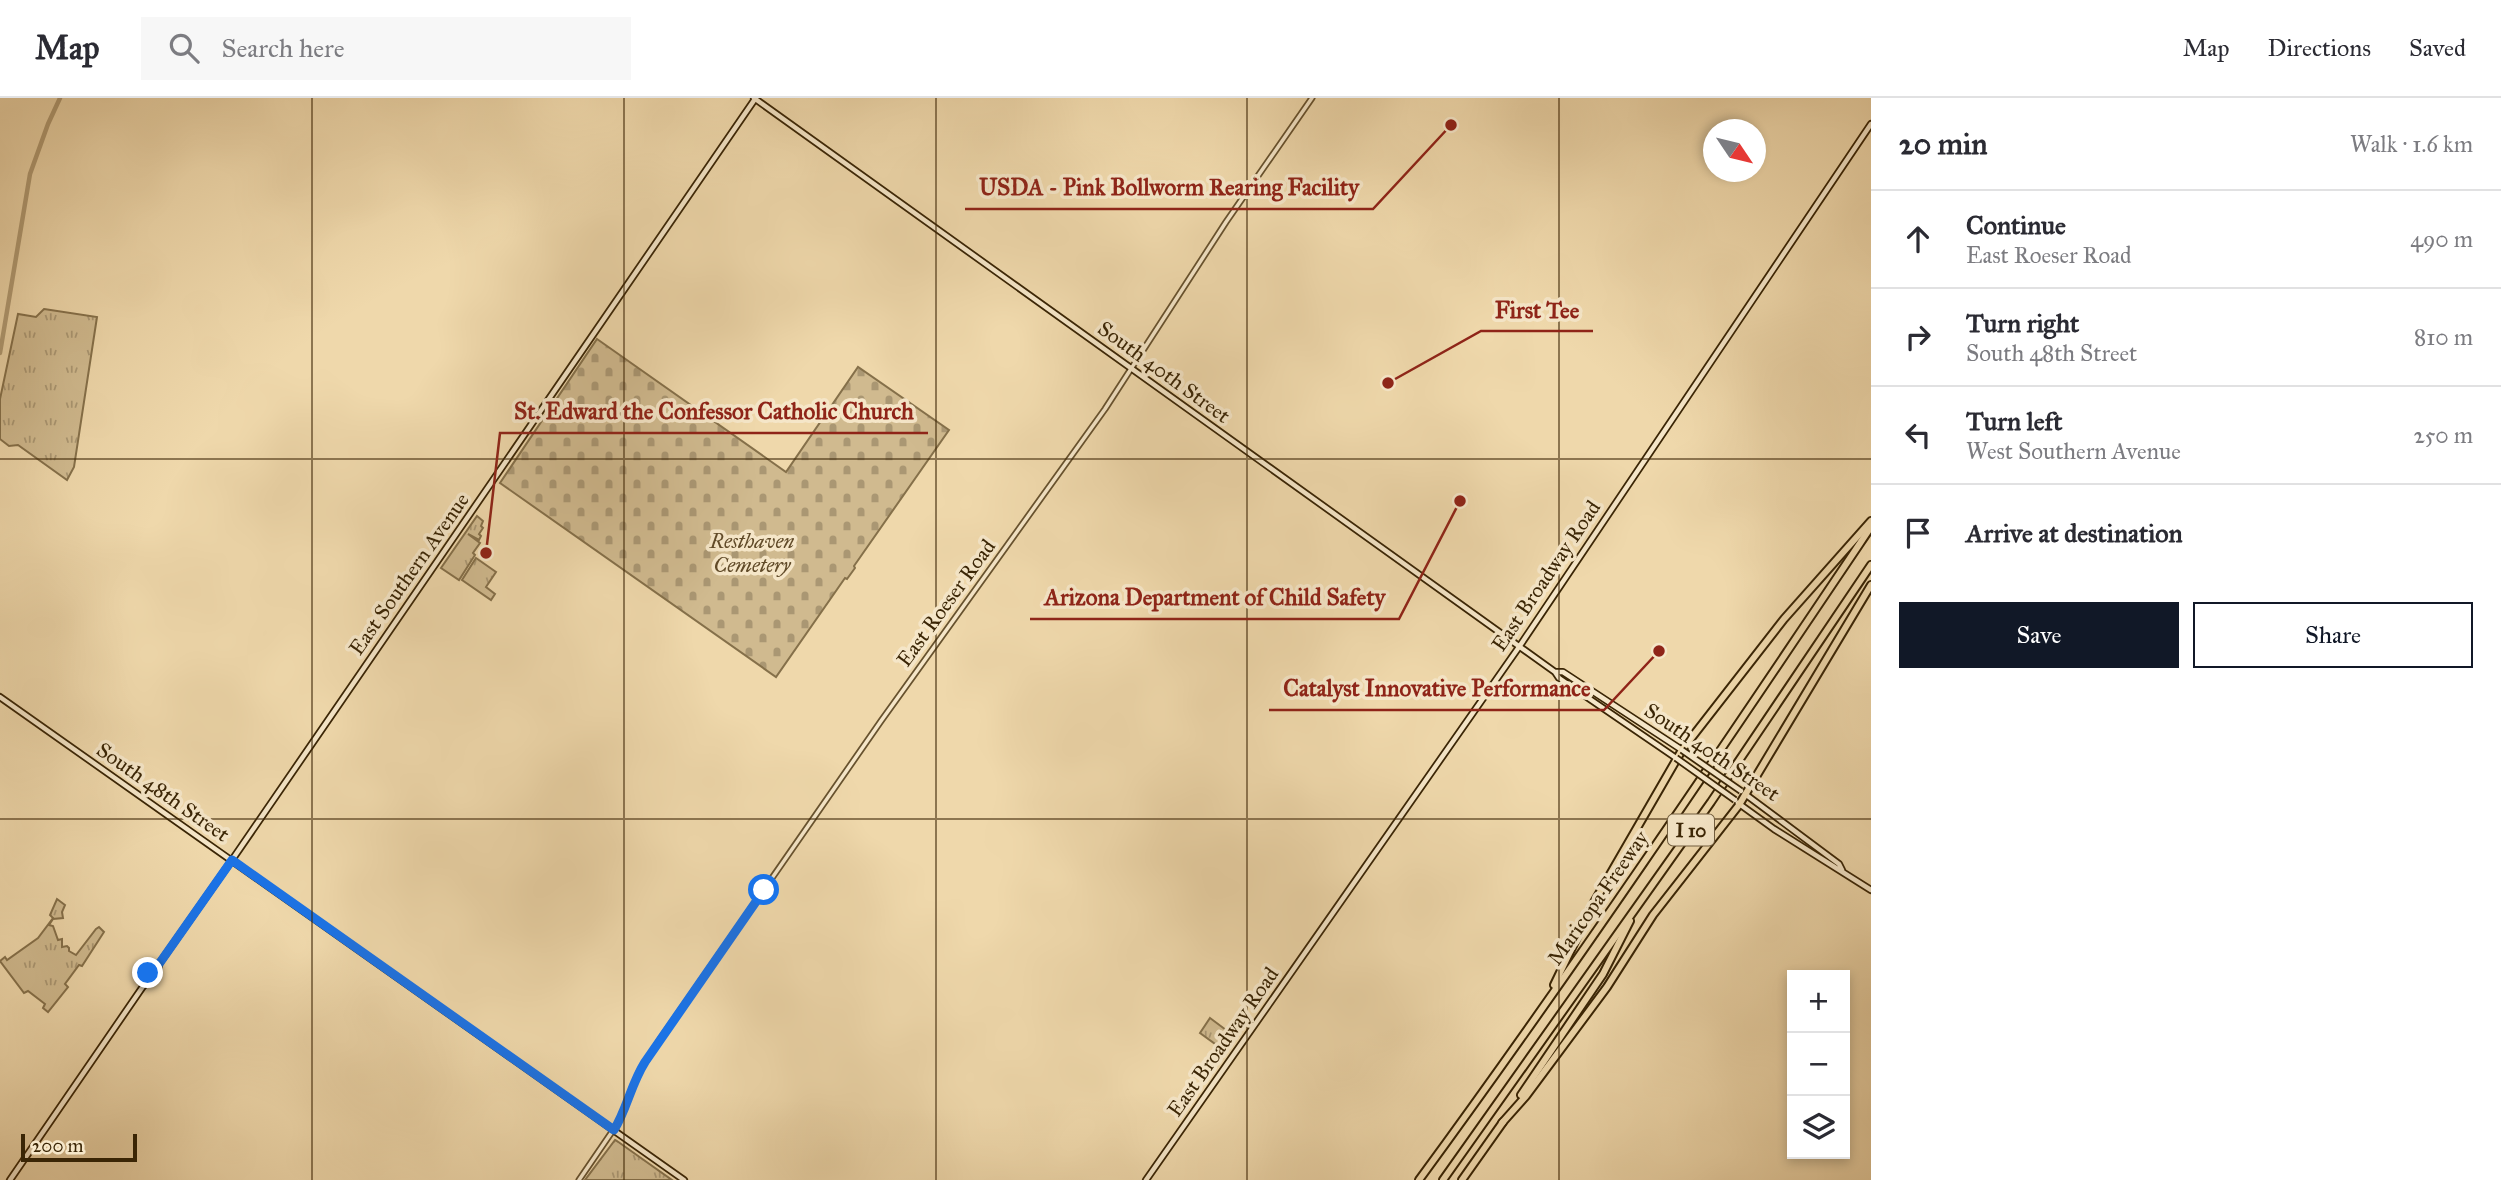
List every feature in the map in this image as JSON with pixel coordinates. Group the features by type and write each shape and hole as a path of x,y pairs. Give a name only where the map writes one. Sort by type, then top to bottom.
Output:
{"highway":[{"path":"1549,1000 1589,911 1676,758 1784,619 1871,521"},
{"name":"Maricopa Freeway","path":"1419,1180 1549,1000 1871,527"},
{"name":"Maricopa Freeway","path":"1443,1180 1647,892 1871,565"},
{"path":"1502,1123 1526,1096 1588,1013 1653,915 1744,793 1871,585"},
{"path":"1462,1180 1603,974 1647,892"}],"main road":[{"name":"South 40th Street","path":"755,98 1519,646 1555,672 1559,678 1820,859 1843,870 1871,890"},
{"name":"East Southern Avenue","path":"10,1180 144,985 159,972 159,964 755,98"},
{"name":"East Broadway Road","path":"1146,1180 1519,646 1871,124"},
{"name":"South 40th Street","path":"1555,672 1563,672 1682,750 1805,837 1843,870"},
{"name":"South 48th Street","path":"0,697 684,1180"}],"street":[{"name":"East Roeser Road","path":"579,1180 625,1111 639,1072 648,1057 838,783 1100,416 1230,216 1312,98"}],"green space":[{"path":"44,309 97,317 74,467 67,480 18,445 9,446 0,439 0,399 18,314 36,317"},
{"name":"Resthaven Cemetery","path":"597,339 786,472 858,367 949,430 855,568 847,579 845,578 776,677 500,483"},
{"path":"477,516 483,521 479,540 468,534 480,543 459,580 441,568"},
{"path":"476,558 496,572 486,587 495,594 491,600 462,580"},
{"path":"57,899 65,905 63,918 53,919 49,925 53,926 58,940 62,939 62,947 67,946 69,951 76,955 96,929 99,927 104,932 82,966 79,965 65,984 68,987 48,1012 43,1008 45,1004 28,991 24,993 0,961 5,957 7,960 38,938 53,918 50,915"},
{"path":"1210,1018 1234,1036 1228,1045 1225,1043 1218,1046 1200,1033"},
{"path":"615,1140 617,1141 672,1180 585,1180"}],"waterway":[{"path":"0,353 30,174 60,98"}],"place":[{"name":"USDA - Pink Bollworm Rearing Facility","path":"1451,125"},
{"name":"First Tee","path":"1388,383"},
{"name":"Arizona Department of Child Safety","path":"1460,501"},
{"name":"St. Edward the Confessor Catholic Church","path":"486,553"},
{"name":"Catalyst Innovative Performance","path":"1659,651"}],"route":[{"path":"148,973 154,964 159,964 232,860 614,1130 625,1111 645,1062 764,890"}]}
